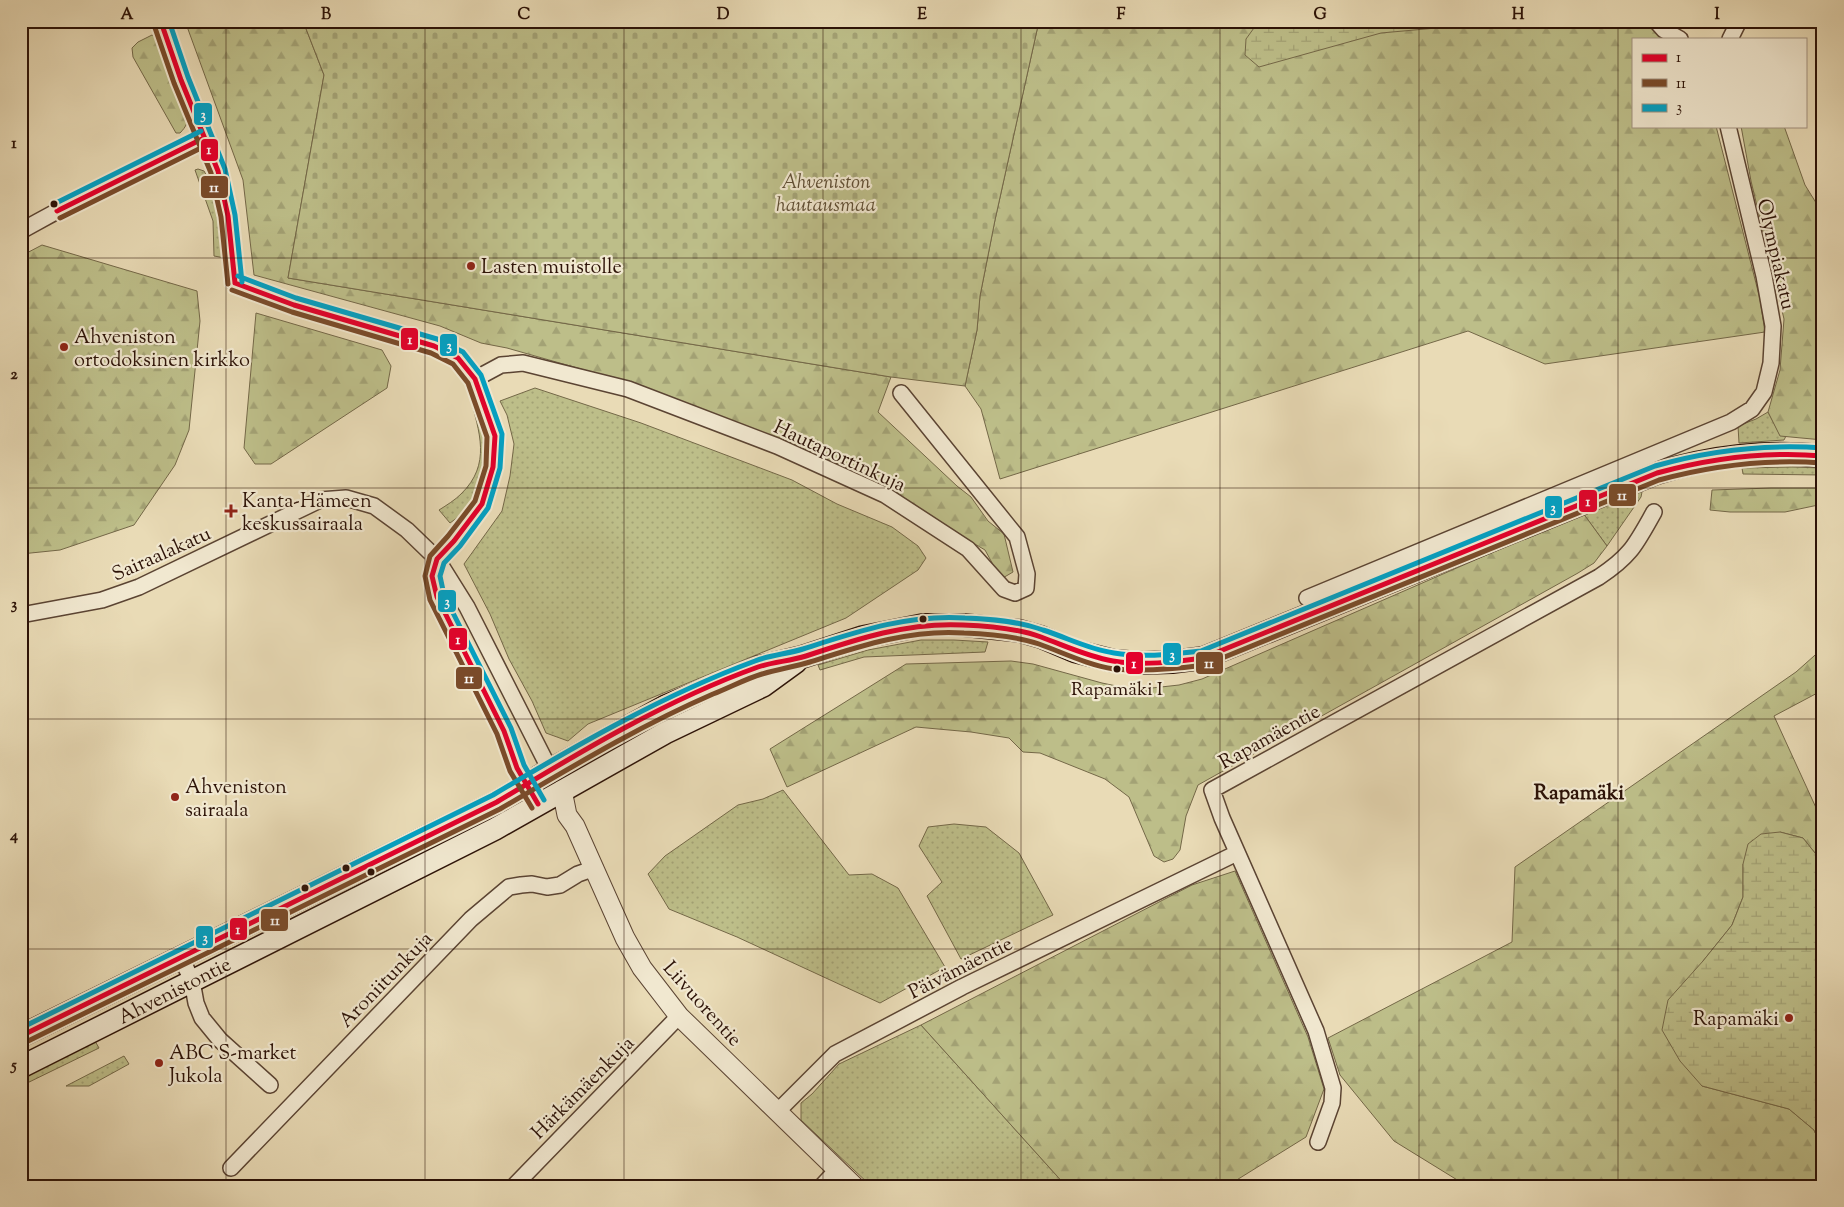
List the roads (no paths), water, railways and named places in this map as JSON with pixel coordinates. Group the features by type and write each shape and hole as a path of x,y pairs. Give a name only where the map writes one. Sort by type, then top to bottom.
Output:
{"main road":[{"name":"Ahvenistontie","path":"21,1036 497,802 550,770 666,706 758,667 802,657 863,637 923,625 964,625 1020,631 1041,637 1074,651 1114,661 1143,663 1203,658 1657,473 1693,462 1734,456 1766,453 1823,456"},
{"name":"Ahvenistontie","path":"21,1067 495,829 665,733 763,686 802,657"},
{"path":"550,770 562,790"},
{"path":"526,784 538,804"}],"street":[{"path":"1656,21 1664,30 1678,38"},
{"path":"1730,38 1739,21"},
{"path":"161,22 181,80 218,171 228,216 235,283 294,305 434,346 458,358 475,379 495,436 493,467 482,504 454,541 437,559 432,576 438,597 504,731 517,768 526,784"},
{"name":"Olympiakatu","path":"1307,598 1731,422 1752,408 1764,392 1771,363 1773,326 1764,276 1728,128"},
{"path":"21,231 125,176 204,138"},
{"name":"Hautaportinkuja","path":"475,379 500,365 523,363 628,389 777,446 885,495 968,550 1004,589 1015,593 1022,591 1026,588 1027,574 1017,537 902,393"},
{"name":"Sairaalakatu","path":"21,615 102,600 139,587 320,500 346,498 374,506 407,530 437,559 466,607 550,770"},
{"name":"Rapamäentie","path":"1318,1142 1332,1103 1333,1088 1316,1031 1237,853 1212,790 1599,577 1626,558 1654,512"},
{"name":"Liivuorentie","path":"562,790 567,815 575,826 625,938 642,968 679,1016 854,1186"},
{"path":"538,804 567,815"},
{"name":"Päivämäentie","path":"778,1112 835,1054 962,987 1237,853"},
{"name":"Aroniitunkuja","path":"231,1168 470,919 509,887 521,884 547,887 560,885 578,874 595,868"},
{"path":"181,956 192,981 196,1003 202,1018 220,1040 270,1085"},
{"name":"Härkämäenkuja","path":"514,1186 679,1016"},
{"path":"822,1186 838,1170"}],"place":[{"name":"Lasten muistolle","path":"471,266"},
{"name":"Ahveniston ortodoksinen kirkko","path":"64,347"},
{"name":"Kanta-Hämeen keskussairaala","path":"231,511"},
{"name":"Rapamäki I","path":"1117,669"},
{"name":"Ahveniston sairaala","path":"175,797"},
{"name":"Rapamäki","path":"1789,1018"},
{"name":"ABC S-market Jukola","path":"159,1063"}],"district":[{"name":"Rapamäki","path":"1579,792"}],"park label":[{"name":"Ahveniston hautausmaa","path":"826,192"}]}
